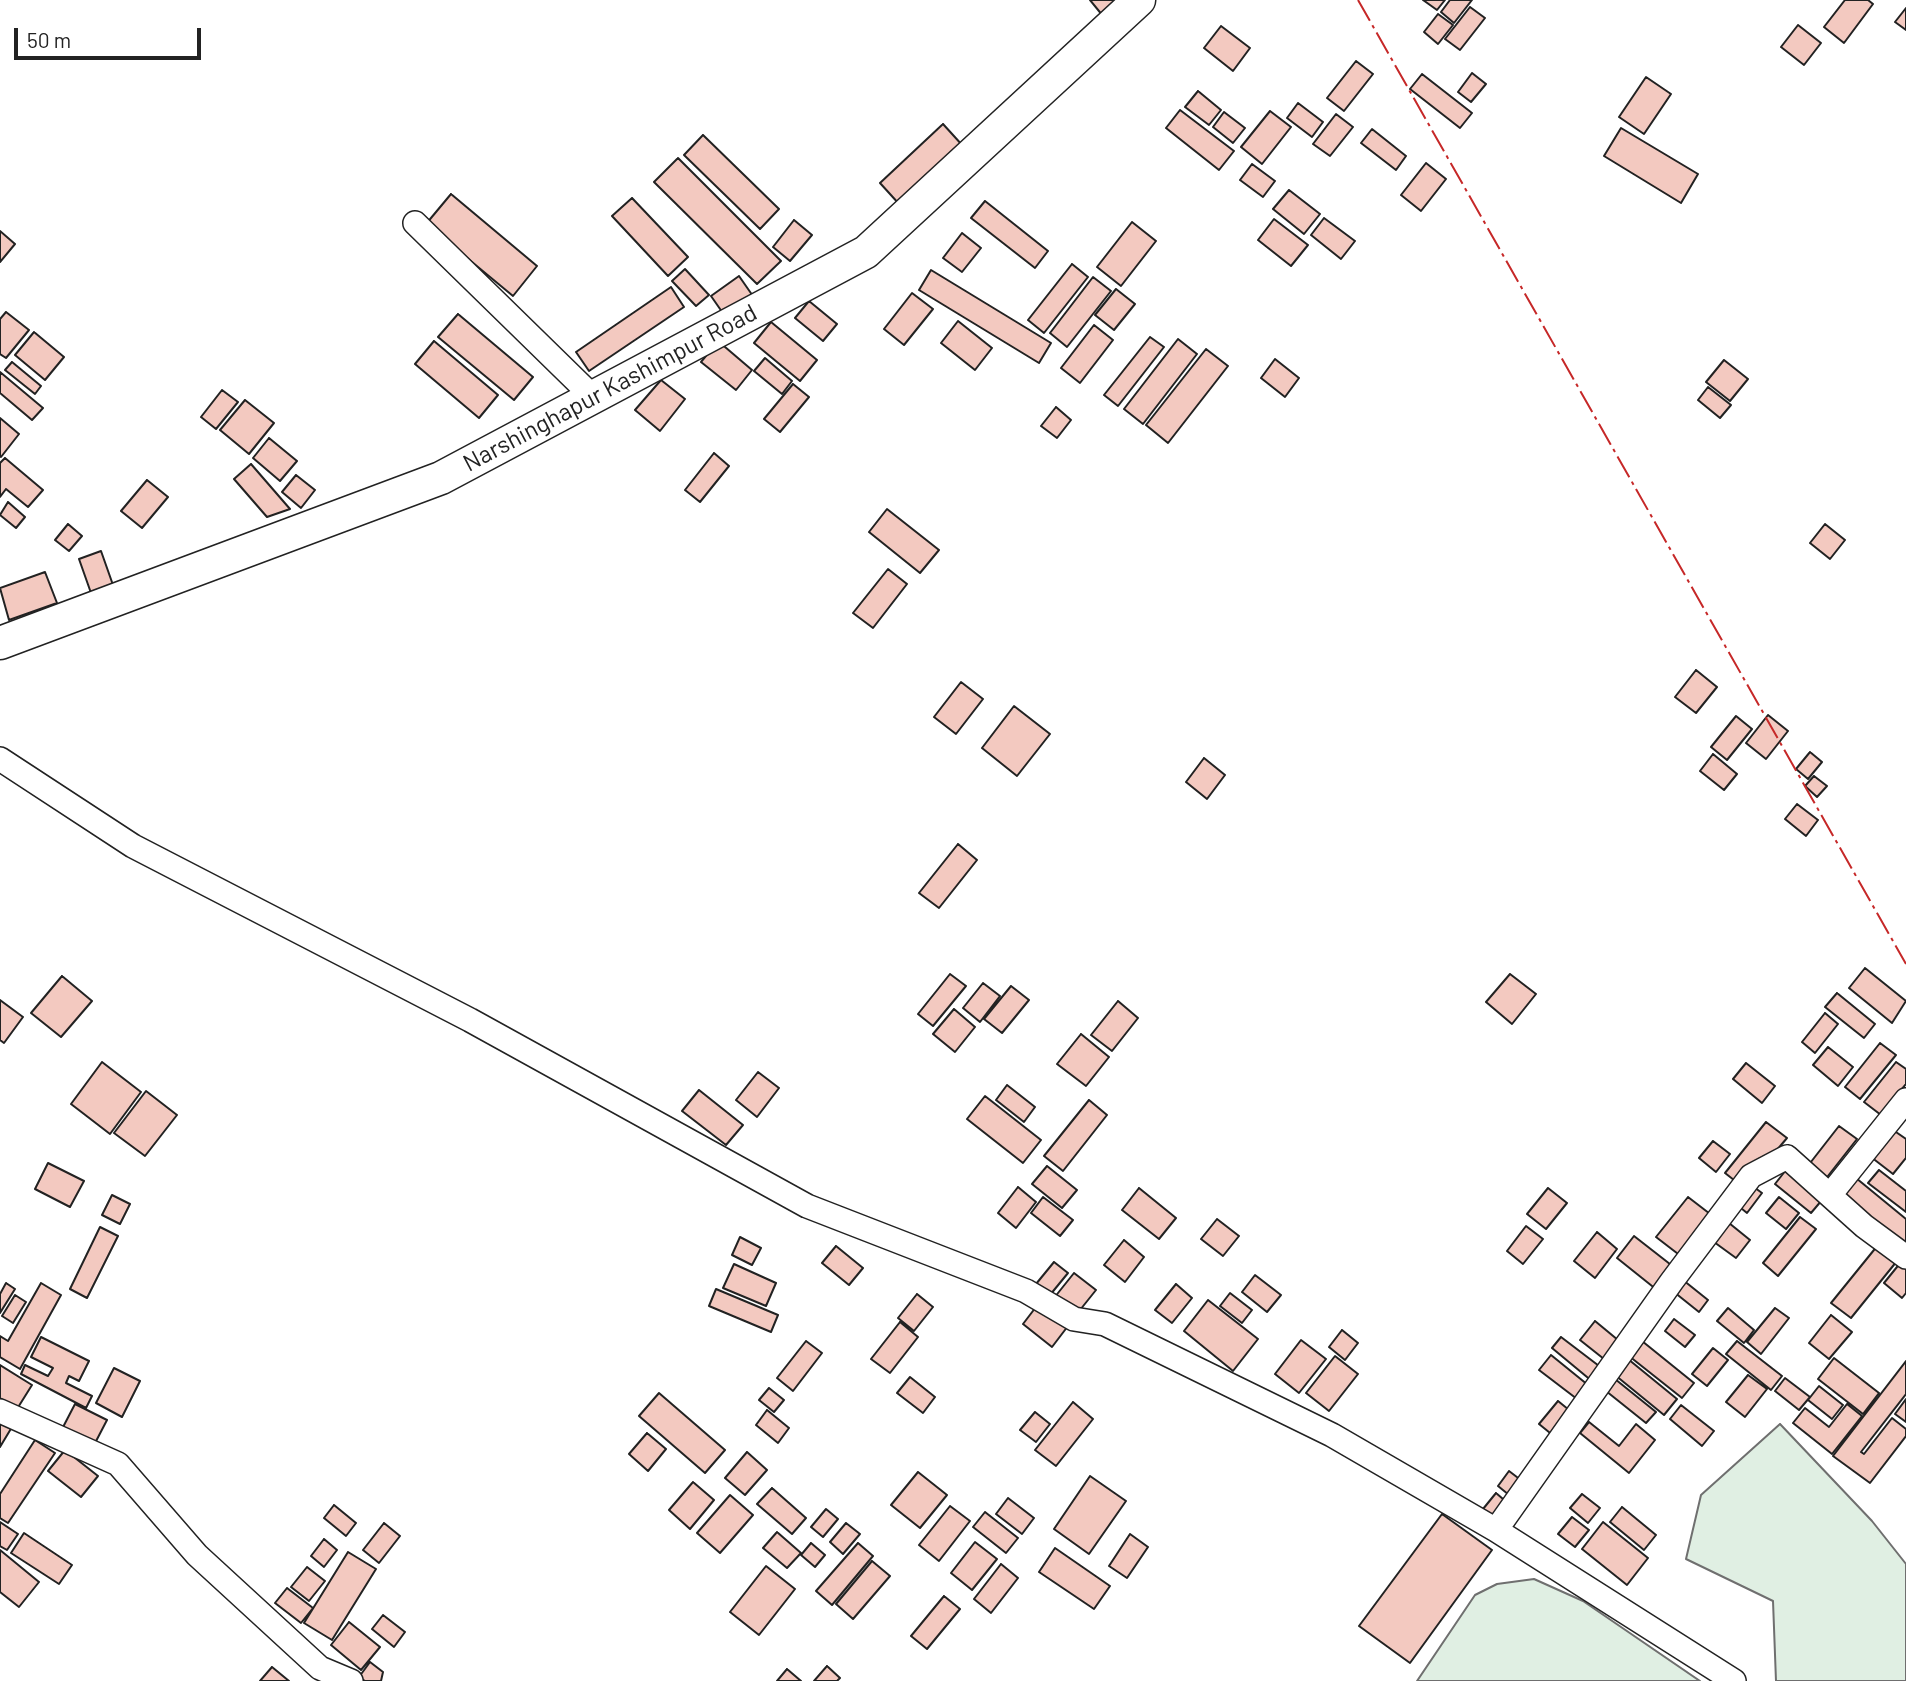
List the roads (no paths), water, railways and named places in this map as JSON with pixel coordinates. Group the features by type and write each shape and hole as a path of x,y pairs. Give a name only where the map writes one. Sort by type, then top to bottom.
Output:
{"street":[{"name":"Narshinghapur Kashimpur Road","path":"0,643 441,478 866,252 1139,0"},
{"path":"415,223 593,397"},
{"path":"0,759 133,846 470,1020 807,1206 1026,1291 1074,1319 1105,1324 1332,1435 1496,1530 1734,1681"},
{"path":"1830,1195 1906,1100"},
{"path":"1496,1530 1672,1281 1751,1176 1787,1157 1864,1226 1906,1257"},
{"path":"0,1410 118,1464 197,1555 320,1668 351,1681"}]}
